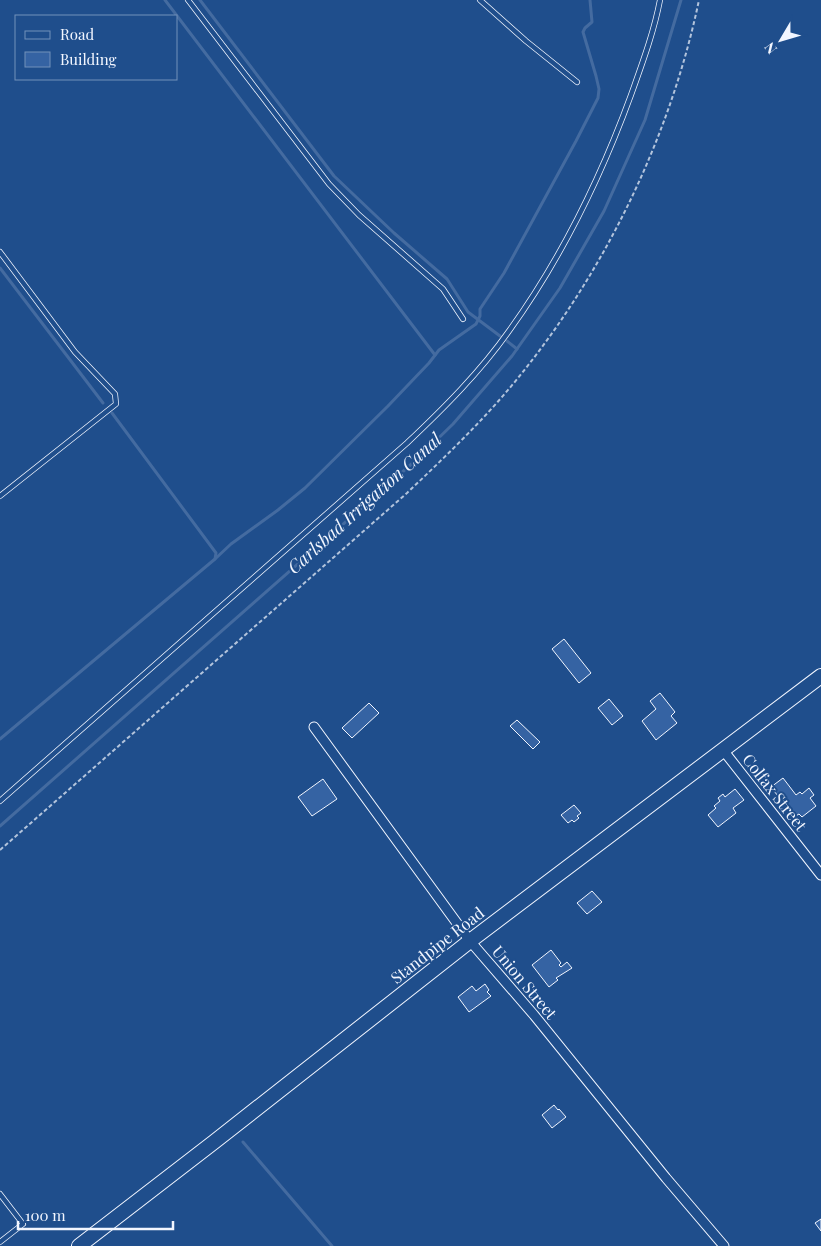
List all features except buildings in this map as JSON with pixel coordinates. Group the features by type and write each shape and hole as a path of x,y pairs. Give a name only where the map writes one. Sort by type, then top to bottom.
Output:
{"street":[{"name":"Standpipe Road","path":"79,1246 470,941 821,676"},
{"name":"Union Street","path":"314,727 470,941 534,1015 666,1178 724,1246"},
{"name":"Colfax Street","path":"723,750 821,875"}],"lane":[{"path":"188,0 329,184 359,215 443,289 463,319"},
{"path":"480,0 526,41 577,82"},
{"path":"0,801 407,443 440,412 509,332 532,298 600,173 641,68 660,0"},
{"path":"0,252 75,352 115,394 116,404 0,496"},
{"path":"0,1194 23,1224 0,1242"}],"waterway":[{"path":"165,0 176,15"},
{"path":"200,0 334,176 394,233 447,279 468,312 500,336"},
{"path":"215,559 231,544 305,488 388,406 439,350 476,324 480,316 480,309 504,273 598,98 599,89 583,32 592,22 590,0"},
{"name":"Carlsbad Irrigation Canal","path":"0,826 416,460 453,424 512,356 560,288 604,211 645,120 681,0"},
{"path":"178,17 435,355"},
{"path":"0,268 103,403"},
{"path":"507,341 517,349"},
{"path":"0,739 215,559 216,553 112,413"},
{"path":"243,1142 332,1246"}]}
